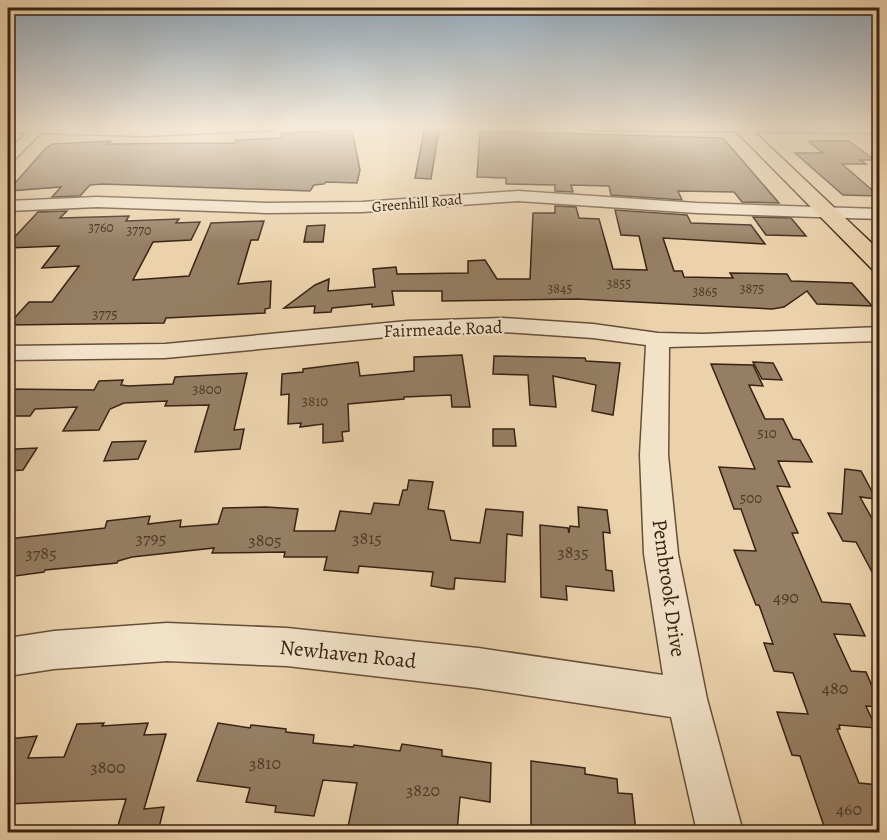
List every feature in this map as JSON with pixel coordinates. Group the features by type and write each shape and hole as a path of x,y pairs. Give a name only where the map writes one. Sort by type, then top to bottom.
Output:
{"main road":[{"path":"779,165 879,264"}],"street":[{"name":"Greenhill Road","path":"8,206 97,202 267,208 362,207 518,196 697,208 879,214"},
{"name":"Fairmeade Road","path":"8,353 165,351 408,328 502,326 593,331 658,340 703,341 879,334"},
{"name":"Pembrook Drive","path":"658,340 654,455 661,554 687,699 720,832"},
{"name":"Newhaven Road","path":"8,657 54,650 167,642 287,647 478,668 687,699"}],"building":[{"path":"31,165 359,165 360,170 357,183 326,182 314,185 310,191 103,184 90,185 80,196 52,197 61,187 8,191"},
{"path":"417,165 433,165 431,179 415,178"},
{"path":"478,165 746,165 779,203 742,202 734,192 678,191 682,200 611,195 609,186 571,185 573,192 555,191 555,185 506,184 506,178 477,177"},
{"path":"809,165 843,165 879,196 843,195"},
{"path":"555,206 576,207 579,218 599,219 613,269 647,270 639,236 621,235 615,210 687,215 691,223 751,225 765,244 663,238 674,271 682,271 684,277 733,278 730,273 787,274 791,281 852,283 872,306 817,304 807,291 784,307 772,309 577,299 442,301 442,291 392,291 394,305 372,307 372,304 332,308 331,312 314,313 315,306 284,308 315,285 329,279 328,291 375,287 373,269 396,267 397,274 468,273 468,261 485,260 497,279 530,279 533,213 555,213"},
{"path":"67,211 60,218 129,216 126,221 179,219 176,223 200,222 191,240 153,242 133,280 189,276 211,223 264,221 258,240 251,240 238,284 271,281 270,308 265,309 265,313 166,318 164,323 8,325 29,302 52,302 79,266 42,268 59,246 8,248 8,244 38,212"},
{"path":"753,217 791,218 806,236 766,235"},
{"path":"325,225 323,242 304,242 307,226"},
{"path":"462,355 470,407 452,407 451,395 404,397 404,399 348,404 349,431 342,432 343,441 323,443 323,424 300,427 301,423 288,424 289,394 281,395 282,374 358,362 360,376 414,371 414,357"},
{"path":"494,356 585,358 586,361 620,363 613,415 592,411 596,385 553,376 556,407 530,405 528,375 493,374"},
{"path":"753,362 773,363 782,380 762,379"},
{"path":"711,364 753,365 763,386 749,385 765,419 783,419 793,439 800,440 812,462 778,461 790,487 777,486 798,533 792,533 822,602 850,604 865,636 834,634 851,671 866,672 879,703 879,707 866,706 876,728 839,725 840,729 837,729 859,783 879,785 879,832 826,832 800,756 792,755 777,712 808,714 793,673 774,671 764,643 773,644 759,605 756,605 734,550 756,551 741,509 734,509 719,467 755,469"},
{"path":"247,373 234,430 244,429 240,449 195,452 209,405 165,406 167,401 124,403 110,409 99,430 63,431 77,407 35,409 30,416 8,416 8,389 94,390 99,381 123,380 121,385 128,386 173,384 175,377"},
{"path":"493,429 514,429 516,446 493,446"},
{"path":"146,441 138,459 104,461 112,442"},
{"path":"37,448 23,470 8,471 8,462 16,449"},
{"path":"845,469 861,471 876,499 860,497 879,531 879,585 856,542 843,541 828,513 842,514"},
{"path":"409,480 433,482 428,509 444,511 451,540 480,543 486,509 523,512 522,536 507,534 505,582 455,578 454,589 448,589 431,586 433,572 359,566 358,573 324,570 327,557 284,557 285,552 212,553 214,548 132,557 117,563 45,570 8,577 8,539 105,528 107,521 150,516 148,524 181,520 180,527 218,524 223,508 298,509 294,531 335,531 340,511 371,514 374,503 399,505 403,490 407,490"},
{"path":"578,507 607,510 610,533 603,532 606,570 612,571 614,591 566,586 567,600 541,597 540,525 568,528 569,533 570,526 579,527"},
{"path":"104,723 102,726 148,723 144,735 166,734 144,809 164,807 158,832 116,832 126,799 8,804 8,739 37,736 28,758 64,757 77,724"},
{"path":"218,723 250,728 251,725 286,729 286,732 314,735 313,743 400,751 402,744 442,750 442,756 491,763 490,802 460,797 457,832 413,832 388,829 388,832 347,832 357,783 323,780 314,816 275,812 276,806 246,802 250,788 197,781"},
{"path":"531,761 585,768 585,774 617,779 618,793 632,794 636,832 531,832"}]}
